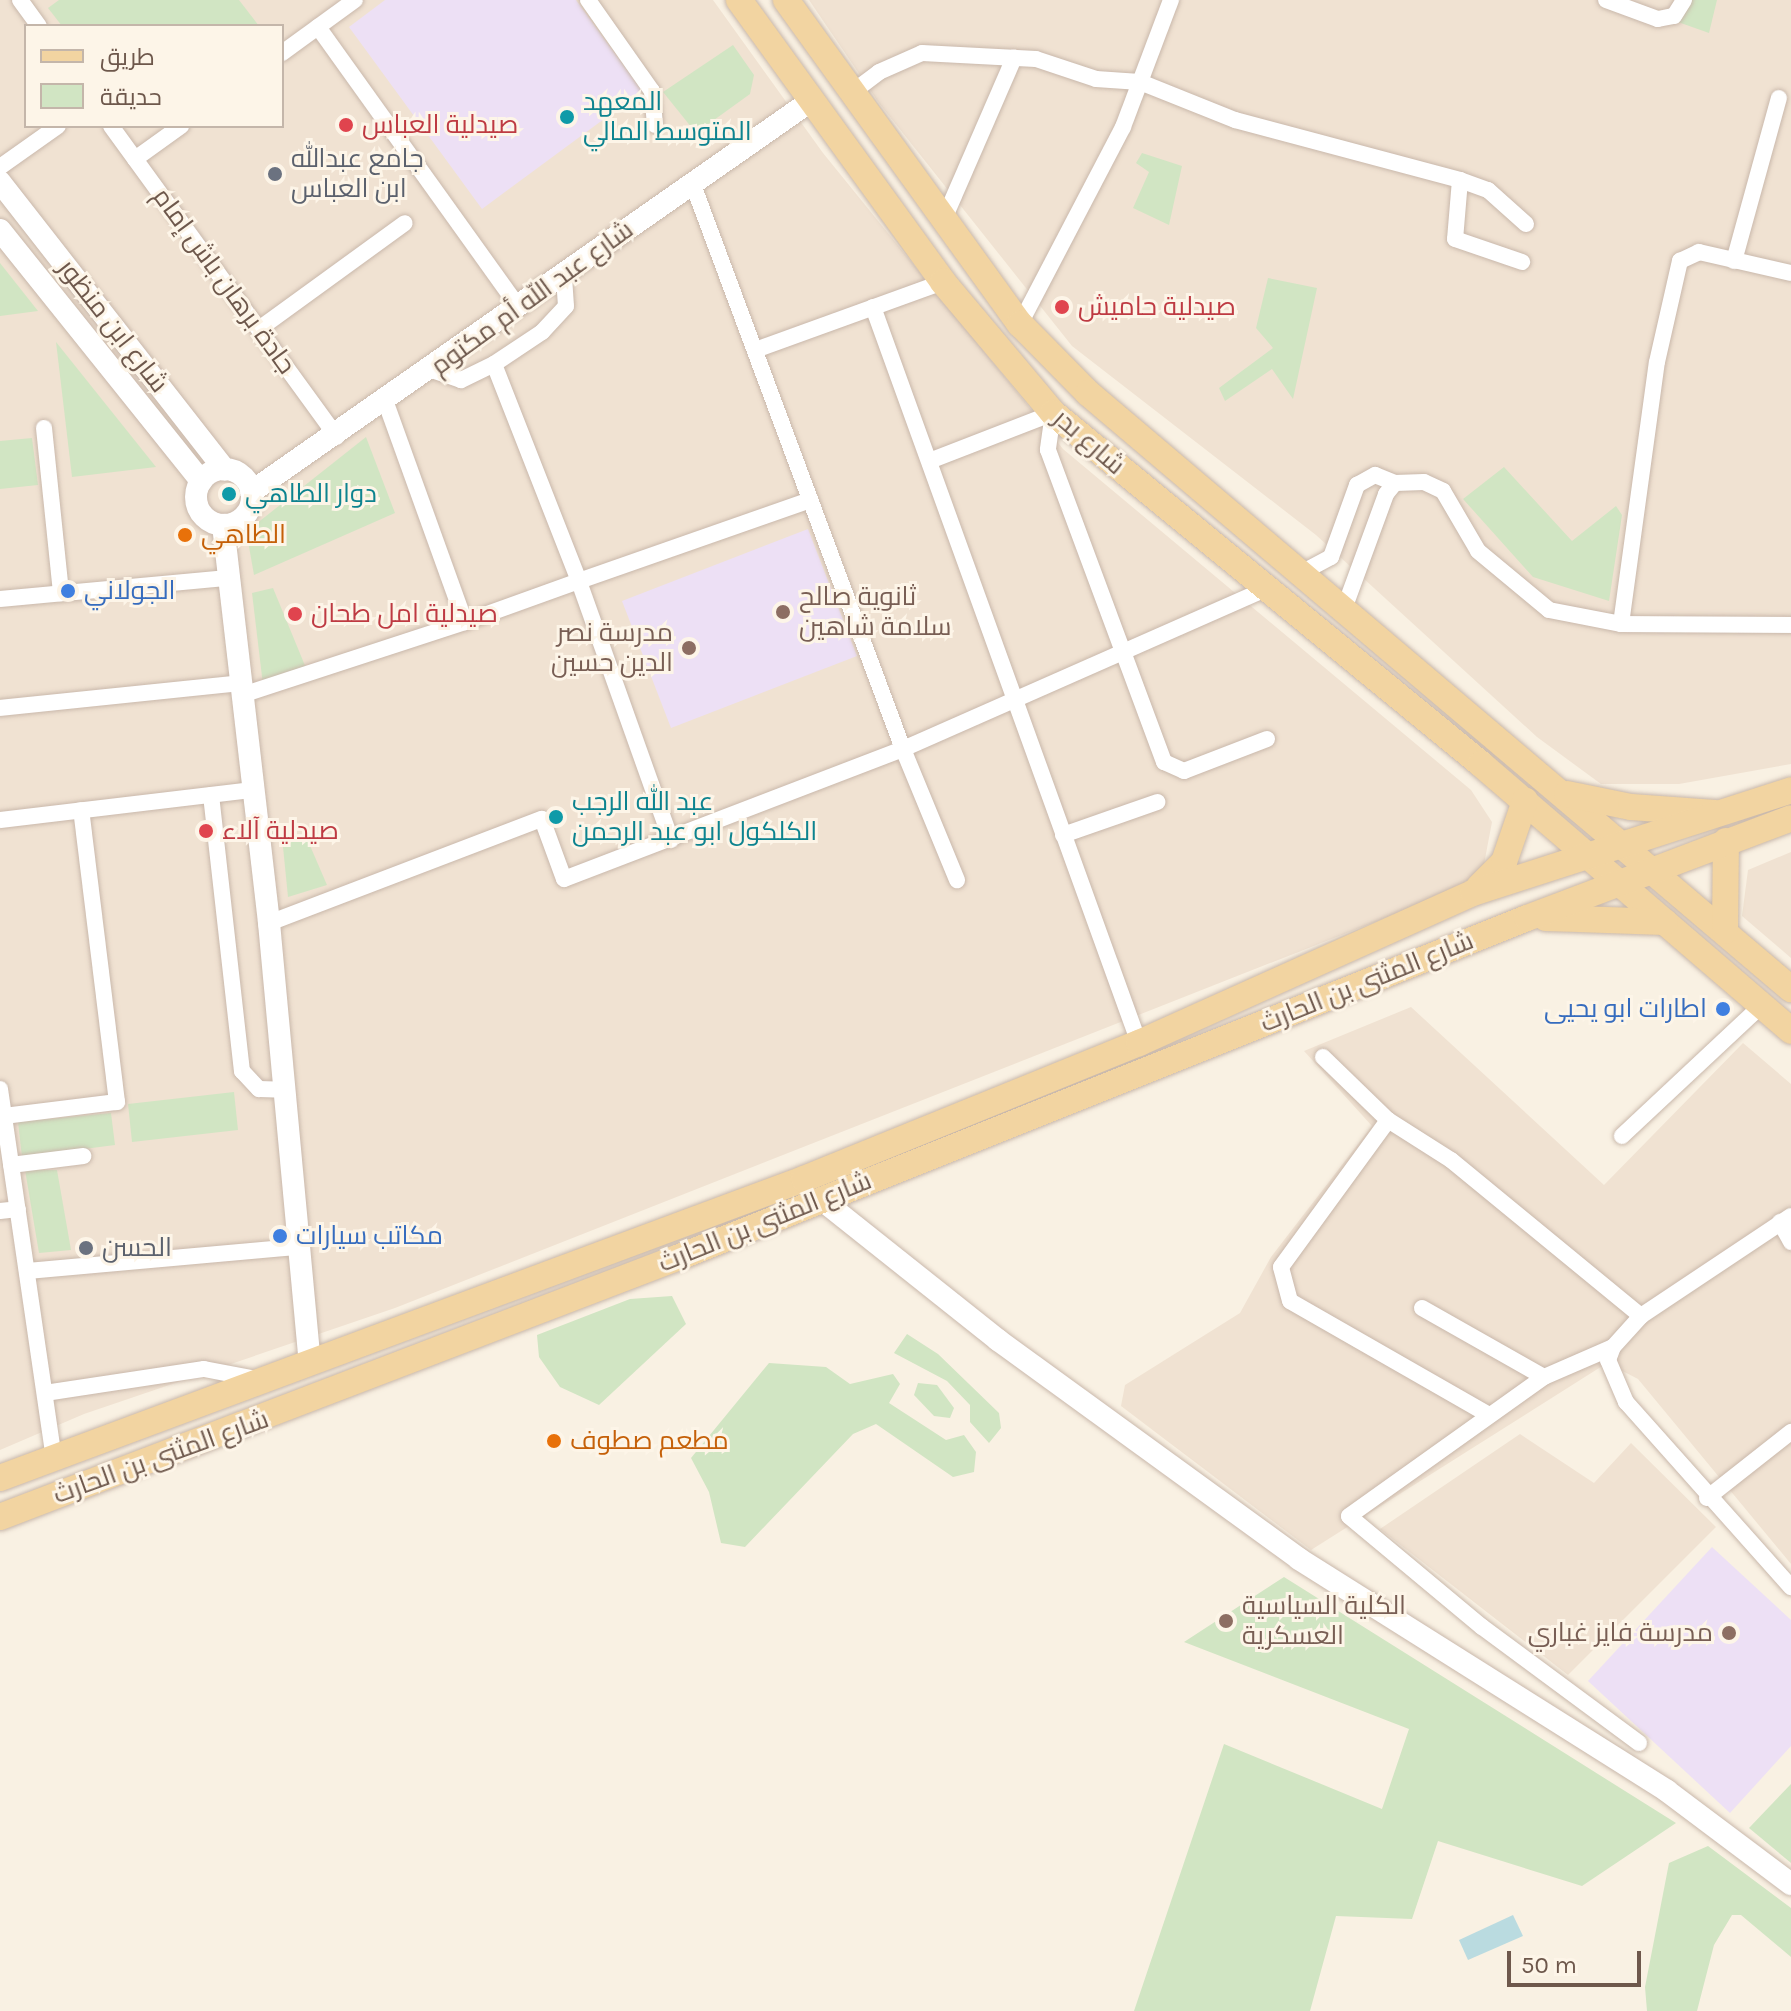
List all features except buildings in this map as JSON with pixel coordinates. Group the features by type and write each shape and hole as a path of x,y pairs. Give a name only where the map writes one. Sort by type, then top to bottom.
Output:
{"main road":[{"name":"شارع بدر","path":"739,0 943,282 1053,413 1263,590 1481,764 1791,1031"},
{"name":"شارع بدر","path":"786,0 1020,324 1088,393 1564,793 1649,871 1725,931 1791,989"},
{"name":"شارع عبد اللّه أم مكتوم","path":"251,492 386,403 692,182 812,100"},
{"name":"شارع ابن منظور","path":"0,182 225,470"},
{"name":"شارع ابن منظور","path":"0,230 201,481"},
{"path":"225,470 242,477 251,492 244,516 223,525 207,519 197,506 201,481 225,470"},
{"path":"223,525 269,923 296,1247 310,1363"},
{"path":"1481,764 1502,743"},
{"path":"1473,893 1791,790"},
{"path":"1564,793 1631,807 1726,813"},
{"path":"1473,893 1504,862 1525,801"},
{"name":"شارع المثنى بن الحارث","path":"0,1517 822,1200 1527,918 1791,818"},
{"path":"1725,931 1726,841"},
{"name":"شارع المثنى بن الحارث","path":"0,1478 804,1179 1139,1043 1473,893"},
{"path":"1527,918 1665,922"},
{"path":"822,1200 998,1340 1299,1559 1654,1782 1791,1884"}],"street":[{"path":"20,0 38,24"},
{"path":"284,52 355,0"},
{"path":"588,0 652,91 655,125"},
{"path":"1020,324 1123,127 1171,0"},
{"path":"1606,0 1658,19 1674,16 1684,0"},
{"path":"318,27 519,308"},
{"path":"854,91 879,72 922,53 1052,62 1096,79 1140,82 1235,120 1460,180 1488,190 1526,224"},
{"path":"944,219 1014,58"},
{"path":"1734,261 1779,98"},
{"path":"0,167 55,128"},
{"name":"جادة برهان باش إمام","path":"112,128 337,437"},
{"path":"135,159 178,128"},
{"path":"1460,180 1455,239 1522,262"},
{"path":"692,182 758,349 810,500 903,749 957,880"},
{"path":"259,329 405,223"},
{"path":"1621,624 1657,362 1680,261 1699,252 1791,273"},
{"path":"432,370 461,380 494,364 542,332 566,306 564,275"},
{"path":"758,349 943,282"},
{"path":"873,307 932,460 1139,1043"},
{"path":"494,364 579,581 671,840"},
{"path":"386,403 465,622"},
{"path":"932,460 1053,413 1048,450 1164,762 1174,770 1184,771 1267,739"},
{"path":"44,428 61,593"},
{"path":"1301,573 1331,557 1357,485 1375,475 1395,483 1424,482 1443,491 1478,551 1549,610 1621,624 1791,625"},
{"path":"1344,609 1386,494 1395,483"},
{"path":"0,708 241,689 465,622 810,500"},
{"path":"0,599 228,578"},
{"path":"269,923 542,819 564,879 903,749 1263,590"},
{"path":"0,820 253,790"},
{"path":"211,795 242,1071 259,1089 283,1090"},
{"path":"1063,835 1157,802"},
{"path":"4,1116 117,1102 81,810"},
{"path":"1622,1136 1761,1006"},
{"path":"1323,1057 1388,1120 1451,1160 1641,1316"},
{"path":"0,1089 54,1457"},
{"path":"1388,1120 1281,1267 1290,1301 1489,1415"},
{"path":"11,1165 83,1156"},
{"path":"0,1211 18,1209"},
{"path":"1791,1242 1786,1219 1641,1316 1613,1347 1608,1360 1626,1402 1707,1498 1791,1587"},
{"path":"27,1271 296,1247"},
{"path":"1422,1308 1544,1377"},
{"path":"1613,1347 1544,1377 1349,1516 1482,1627 1639,1743"},
{"path":"45,1393 204,1369 262,1380"},
{"path":"1707,1498 1791,1432"}],"shaded area":[{"path":"0,0 713,0 823,153 1063,449 1471,790 1492,822 1481,880 395,1308 84,1414 0,1450"},
{"path":"385,0 576,0 642,91 482,209 349,27"},
{"path":"809,0 1791,0 1791,764 1679,784 1601,784 1537,737 1316,535 1072,346 879,103"},
{"path":"808,529 857,656 671,728 622,601"},
{"path":"1791,852 1791,958 1742,916 1748,870"},
{"path":"1411,1007 1604,1185 1743,1043 1791,1084 1791,1564 1638,1379 1607,1363 1311,1550 1121,1406 1125,1385 1240,1313 1271,1257 1372,1126 1304,1051"},
{"path":"1520,1434 1594,1483 1631,1443 1716,1527 1568,1675 1380,1529"},
{"path":"1712,1547 1791,1620 1791,1746 1730,1813 1588,1681"}],"green space":[{"path":"59,0 239,0 257,24 60,24 48,8"},
{"path":"1683,0 1717,0 1709,33 1678,22"},
{"path":"733,45 754,75 750,94 696,133 663,92"},
{"path":"1142,153 1182,166 1169,225 1133,208 1149,172 1136,163"},
{"path":"0,263 38,311 0,316"},
{"path":"1268,278 1317,288 1293,399 1272,369 1225,401 1219,388 1273,348 1256,328"},
{"path":"56,342 156,467 72,477"},
{"path":"366,437 395,513 254,575 248,541 256,524"},
{"path":"32,438 38,485 0,489 0,441"},
{"path":"1504,467 1572,541 1616,506 1622,515 1609,601 1533,577 1463,499"},
{"path":"273,588 306,668 263,685 252,593"},
{"path":"305,834 327,885 288,897 283,847"},
{"path":"234,1092 238,1130 132,1142 128,1104"},
{"path":"111,1113 115,1145 22,1157 18,1122"},
{"path":"25,1170 57,1170 71,1250 39,1253"},
{"path":"672,1296 686,1324 599,1405 560,1387 539,1357 537,1335 630,1299"},
{"path":"907,1334 938,1354 999,1413 1001,1428 989,1443 970,1422 970,1405 947,1381 894,1353"},
{"path":"769,1363 826,1367 850,1384 893,1374 900,1384 889,1403 946,1440 964,1435 976,1452 974,1472 953,1477 876,1424 853,1434 745,1547 721,1543 709,1492 691,1458"},
{"path":"918,1383 937,1385 954,1408 950,1418 934,1416 914,1395"},
{"path":"1284,1577 1676,1823 1582,1886 1438,1841 1412,1919 1336,1916 1310,2011 1134,2011 1224,1744 1382,1809 1409,1729 1184,1642"},
{"path":"1791,1784 1791,1863 1749,1828"},
{"path":"1708,1846 1791,1908 1791,1957 1741,1915 1732,1915 1714,1945 1697,2011 1647,2011 1645,1987 1669,1863"}],"water":[{"path":"1513,1915 1523,1936 1468,1960 1459,1940"}],"place":[{"name":"المعهد المتوسط المالي","path":"567,117"},
{"name":"صيدلية العباس","path":"346,125"},
{"name":"جامع عبدالله ابن العباس","path":"275,174"},
{"name":"صيدلية حاميش","path":"1062,307"},
{"name":"دوار الطاهي","path":"229,494"},
{"name":"الطاهي","path":"185,535"},
{"name":"الجولاني","path":"68,591"},
{"name":"ثانوية صالح سلامة شاهين","path":"783,612"},
{"name":"صيدلية امل طحان","path":"295,614"},
{"name":"مدرسة نصر الدين حسين","path":"689,648"},
{"name":"عبد الله الرجب الكلكول ابو عبد الرحمن","path":"556,817"},
{"name":"صيدلية آلاء","path":"206,831"},
{"name":"اطارات ابو يحيى","path":"1723,1009"},
{"name":"مكاتب سيارات","path":"280,1236"},
{"name":"الحسن","path":"86,1248"},
{"name":"مطعم صطوف","path":"554,1441"},
{"name":"الكلية السياسية العسكرية","path":"1226,1621"},
{"name":"مدرسة فايز غباري","path":"1729,1633"}]}
